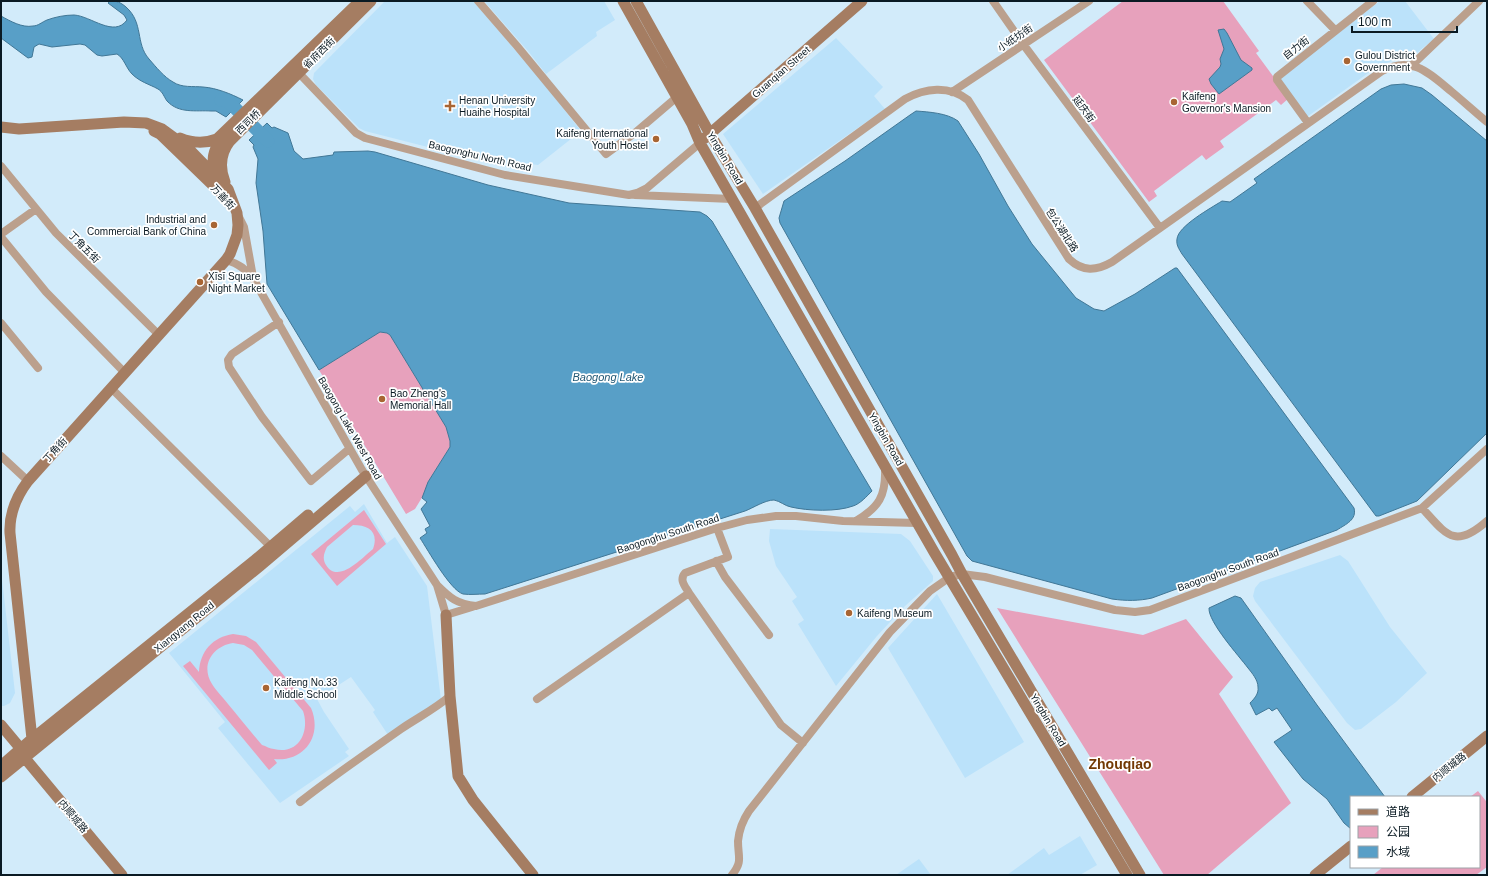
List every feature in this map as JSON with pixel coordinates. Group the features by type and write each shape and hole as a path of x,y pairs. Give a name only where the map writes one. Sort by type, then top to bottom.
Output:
{"street":[{"name":"省府西街","path":"295,70 360,1"},
{"name":"省府西街","path":"263,101 295,70 372,1"},
{"path":"478,1 606,154 636,132 677,97"},
{"name":"Yingbin Road","path":"623,1 732,199 917,523 1127,875"},
{"name":"Yingbin Road","path":"636,1 710,134 755,208 962,574 1140,875"},
{"name":"Guanqian Street","path":"700,142 862,1"},
{"name":"延庆街","path":"993,1 1023,44 1160,228"},
{"name":"小纸坊街","path":"952,92 1089,1"},
{"path":"1307,1 1335,30"},
{"name":"自力街","path":"1308,123 1277,80 1277,77 1373,1"},
{"path":"1411,66 1479,1"},
{"name":"包公湖北路","path":"755,208 905,99 930,90 952,92 968,100 1065,254 1076,265 1089,270 1103,267 1382,71 1395,65 1404,64 1411,66"},
{"path":"1411,66 1422,68 1429,72 1487,122"},
{"name":"Baogonghu North Road","path":"295,70 356,133 365,138 505,174 629,195 648,188 700,142"},
{"name":"西司桥","path":"223,142 263,101"},
{"name":"万善街","path":"1,127 19,129 124,122 137,124 165,134 226,192 237,213"},
{"path":"165,134 190,142 208,143 217,139 223,142"},
{"path":"165,134 176,143 205,149 223,142"},
{"path":"223,142 213,159 216,175 226,192"},
{"path":"223,142 221,168 226,192"},
{"name":"万善街","path":"185,146 216,175"},
{"name":"丁角五街","path":"1,166 56,233 159,335"},
{"path":"629,195 732,199"},
{"path":"36,209 1,236 46,292 125,373"},
{"path":"237,213 244,227 254,280"},
{"name":"丁角街","path":"32,739 9,525 13,505 28,481 226,260 238,235 237,213"},
{"name":"Baogong Lake West Road","path":"226,260 241,266 254,280 279,322 349,449 438,585 446,615"},
{"path":"279,322 232,354 228,360 229,366 262,417 311,481 349,449"},
{"path":"1,323 38,368"},
{"path":"111,388 271,547"},
{"name":"Baogonghu South Road","path":"950,577 962,574 985,577 1108,609 1121,611 1150,610 1422,508 1487,449"},
{"path":"1,456 28,481"},
{"path":"855,521 876,506 881,498 886,484 885,466"},
{"name":"Xiangyang Road","path":"1,777 22,754 32,739 364,473"},
{"name":"Xiangyang Road","path":"1,766 22,754 260,566 364,473"},
{"path":"1422,508 1444,532 1456,537 1464,536 1480,527 1487,521"},
{"name":"Baogonghu South Road","path":"446,615 717,528 747,520 776,516 796,516 855,521 917,523"},
{"path":"717,528 728,557 685,573 682,576 683,583 781,725 803,743"},
{"path":"716,561 768,635"},
{"path":"732,875 739,864 738,840 740,828 749,811 890,632 930,592 950,577"},
{"path":"438,585 457,602 476,606"},
{"path":"537,699 689,593"},
{"path":"446,615 450,696 458,776 473,800 533,875"},
{"path":"300,802 329,779 450,696"},
{"name":"内顺城路","path":"1,725 22,754 122,875"},
{"name":"内顺城路","path":"1,734 22,754"},
{"name":"内顺城路","path":"1413,796 1487,736"},
{"path":"1315,875 1350,847"}],"shaded area":[{"name":"Henan University Huaihe Hospital","path":"385,1 473,1 541,80 581,131 538,165 516,162 514,169 365,131 359,128 316,85 313,79 314,73"},
{"path":"484,1 604,1 615,20 596,32 597,36 546,74"},
{"name":"Gulou District Government","path":"1380,1 1405,1 1434,39 1408,60 1398,59 1378,66 1304,119 1276,81"},
{"path":"836,38 883,87 874,96 885,109 763,194 723,134"},
{"path":"364,504 387,543 395,537 427,586 441,700 388,735 373,712 375,710 351,677 317,699 349,749 345,752 349,756 280,803 218,728 225,722 169,653 350,506 355,512"},
{"name":"Kaifeng Museum","path":"770,529 901,534 910,541 933,576 933,581 905,606 877,636 836,686 798,624 804,620 792,601 797,597 776,566 769,541"},
{"path":"1340,555 1348,561 1390,627 1427,673 1396,702 1361,729 1355,730 1347,723 1255,601 1253,596 1255,588 1260,582"},
{"path":"1,579 15,693 10,703 4,706 1,706"},
{"path":"937,594 1024,742 965,778 888,648"},
{"path":"1080,836 1097,865 1080,875 1007,875 1044,848 1049,855"},
{"path":"919,859 931,875 896,875"}],"green space":[{"name":"Kaifeng Governor's Mansion","path":"1123,1 1223,1 1259,51 1256,53 1289,98 1281,105 1276,100 1220,141 1224,147 1206,160 1202,155 1154,191 1157,196 1149,202 1044,60"},
{"name":"Bao Zheng's Memorial Hall","path":"380,332 390,335 446,427 450,441 450,447 428,482 426,491 415,509 406,514 319,370"},
{"path":"364,510 386,544 337,586 311,554","holes":["353,525 368,528 374,534 375,543 373,549 350,568 337,572 331,570 326,565 324,560 324,554 327,547"]},
{"path":"997,608 1143,635 1186,619 1233,677 1219,694 1291,803 1207,875 1164,875"},
{"path":"233,634 246,636 256,642 311,708 314,718 314,728 308,745 302,752 294,756 285,759 274,759 277,763 269,770 183,666 190,661 199,672 202,658 209,646 219,638","holes":["233,643 244,645 252,650 303,711 305,719 303,733 296,745 290,748 283,750 272,749 262,745 212,684 207,670 208,663 214,652"]},
{"path":"1478,791 1486,801 1487,800 1487,867 1476,875 1373,875 1382,868 1480,868 1480,796 1471,796"}],"water":[{"path":"110,1 120,3 132,13 145,53 163,75 176,84 219,90 243,100 226,117 216,111 182,110 167,101 158,89 135,77 117,54 102,56 97,55 85,45 80,44 52,47 39,44 34,47 32,57 28,58 1,38 1,16 16,24 25,26 37,25 47,20 67,15 81,16 109,27 122,25 127,20 124,15 108,3"},
{"path":"1224,29 1241,60 1252,68 1252,70 1219,94 1209,79 1221,64 1220,59 1224,49 1218,30"},
{"path":"1404,84 1422,88 1487,141 1487,433 1417,501 1376,516 1182,254 1178,247 1177,239 1179,234 1189,223 1222,201 1230,202 1257,183 1254,179 1381,89 1391,85"},
{"path":"916,111 932,112 954,118 958,121 1032,244 1076,298 1094,309 1104,311 1177,268 1354,508 1354,516 1352,519 1337,530 1152,598 1142,600 1112,599 972,561 967,556 780,223 779,218 784,201 845,161"},
{"name":"Baogong Lake","path":"267,123 272,128 274,127 288,133 294,151 303,159 333,155 334,152 368,151 488,185 569,203 700,212 707,216 712,221 872,491 856,505 831,510 798,508 770,500 745,511 485,594 463,594 458,591 446,578 420,538 427,533 425,529 430,526 421,509 427,502 422,498 428,482 450,447 450,441 446,427 390,335 380,332 319,370 267,284 263,231 256,183 258,159 253,147 254,145 249,140"},
{"path":"1235,596 1241,598 1384,796 1350,796 1350,828 1344,823 1327,799 1303,779 1274,742 1292,730 1277,708 1272,711 1269,708 1256,715 1250,703 1258,692 1257,682 1213,622 1209,608"}],"waterway":[{"path":"221,100 228,101 268,141"}],"place":[{"name":"Gulou District Government","path":"1347,61"},
{"name":"Kaifeng Governor's Mansion","path":"1174,102"},
{"name":"Henan University Huaihe Hospital","path":"450,106"},
{"name":"Kaifeng International Youth Hostel","path":"656,139"},
{"name":"Industrial and Commercial Bank of China","path":"214,225"},
{"name":"Xīsī Square Night Market","path":"200,282"},
{"name":"Bao Zheng's Memorial Hall","path":"382,399"},
{"name":"Kaifeng Museum","path":"849,613"},
{"name":"Kaifeng No.33 Middle School","path":"266,688"}],"district":[{"name":"Zhouqiao","path":"1120,764"}]}
